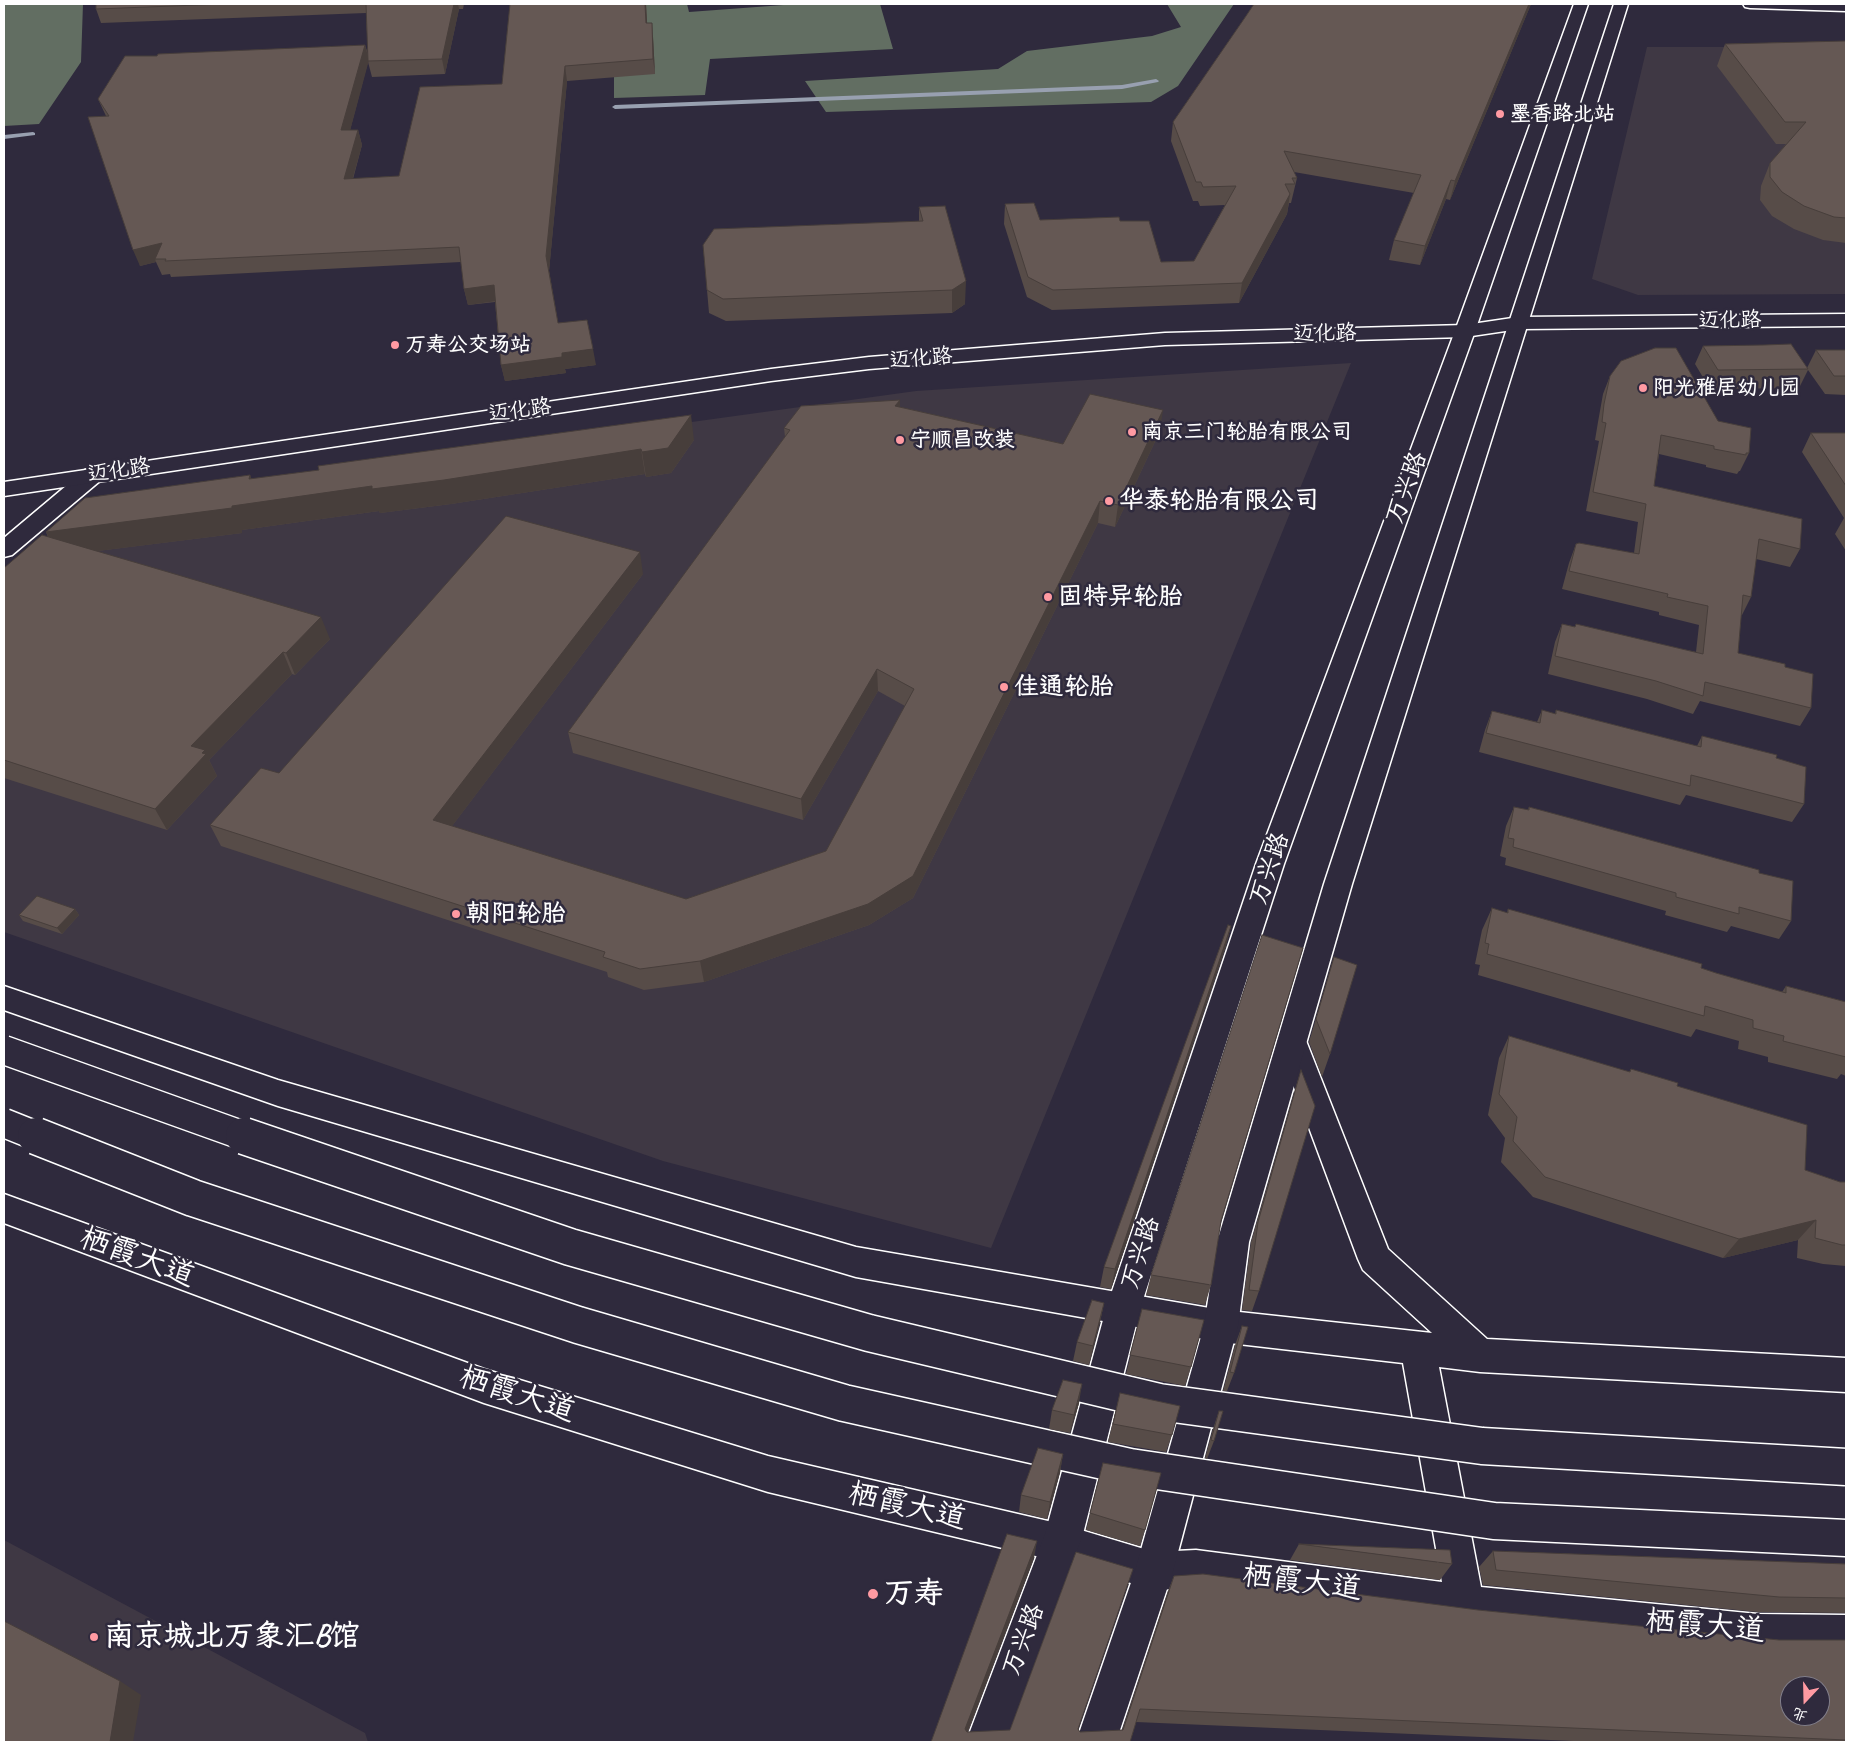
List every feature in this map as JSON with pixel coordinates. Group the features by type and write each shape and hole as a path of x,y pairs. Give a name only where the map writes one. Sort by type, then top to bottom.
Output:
{"main road":[{"name":"万兴路","path":"986,1742 1061,1543 1123,1309 1270,864 1465,331 1581,4"},
{"path":"1096,1742 1154,1571 1220,1326 1233,1242 1338,884 1621,4"},
{"path":"1750,4 1846,7"},
{"name":"迈化路","path":"4,489 771,375 869,363 1165,338 1465,331 1519,323 1846,320"},
{"path":"4,550 93,475"},
{"path":"4,998 278,1093 856,1262 1220,1326 1418,1349 1480,1355 1846,1375"},
{"path":"1292,1042 1375,1258 1480,1355"},
{"path":"4,1050 162,1108 570,1246 869,1333 1159,1402 1482,1446 1846,1467"},
{"path":"4,1123 193,1198 578,1325 844,1403 1130,1467 1494,1521 1846,1538"},
{"name":"栖霞大道","path":"4,1208 484,1386 768,1474 1061,1543 1154,1571 1196,1569 1466,1604 1758,1633 1846,1634"},
{"path":"1418,1349 1466,1604"}],"shaded area":[{"path":"1647,47 1846,47 1846,294 1638,295 1592,279"},
{"path":"1351,363 991,1248 663,1161 4,932 4,580 91,505 916,391"},
{"name":"南京城北万象汇B馆","path":"4,1540 365,1733 368,1742 4,1742"}],"green space":[{"path":"4,4 83,4 81,62 39,124 4,126"},
{"path":"614,4 687,4 689,12 797,4 880,4 893,49 710,59 705,95 614,98"},
{"path":"1167,4 1234,4 1178,86 1151,102 826,112 805,81 998,69 1027,51 1152,36 1181,27"}],"building":[{"path":"96,4 224,4 96,9"},
{"path":"366,4 454,4 442,59 368,61"},
{"path":"510,4 645,4 646,23 652,23 653,59 565,66 546,256 558,323 587,320 593,349 562,353 562,357 501,365 494,285 464,289 459,247 165,261 166,259 155,259 162,243 133,250 88,117 109,116 98,99 125,56 365,45 341,130 358,130 344,179 399,176 420,87 502,84"},
{"path":"1254,4 1529,4 1455,181 1451,180 1425,246 1394,240 1421,175 1284,151 1297,178 1292,178 1295,184 1285,184 1290,194 1242,283 1053,290 1028,277 1005,204 1034,203 1040,220 1119,217 1120,221 1149,221 1161,262 1194,261 1236,186 1203,187 1201,182 1196,182 1173,122"},
{"path":"1846,41 1846,218 1834,217 1804,206 1782,192 1770,177 1770,163 1806,122 1785,122 1725,44"},
{"path":"945,206 966,281 952,290 723,299 707,290 703,245 714,229 923,221 919,207"},
{"path":"1791,344 1808,369 1718,370 1703,346 1764,345"},
{"path":"1655,348 1676,348 1718,421 1751,428 1749,453 1746,453 1746,455 1661,435 1654,486 1802,519 1800,549 1759,539 1751,597 1743,595 1738,653 1785,664 1785,667 1813,674 1811,708 1705,682 1703,696 1656,681 1555,656 1562,624 1575,627 1576,624 1703,654 1708,606 1667,597 1668,594 1569,571 1576,544 1579,543 1639,554 1646,504 1593,492 1606,423 1602,422 1610,376 1621,361"},
{"path":"1816,350 1846,350 1846,376 1834,376"},
{"path":"1090,394 1163,410 1118,505 1100,501 913,876 868,904 700,961 640,969 603,957 605,952 210,825 261,768 279,773 506,516 640,552 433,820 686,899 826,851 914,689 877,669 801,799 568,732 790,430 784,428 801,406 900,400 895,406 1063,444"},
{"path":"691,415 668,448 642,452 641,449 444,480 372,489 372,486 232,506 232,508 46,532 85,498 250,475 249,479 319,470 318,466"},
{"path":"1811,433 1846,433 1846,486"},
{"path":"42,535 321,617 286,653 283,652 191,746 205,750 202,753 206,754 155,809 4,760 4,568"},
{"path":"1542,710 1556,714 1556,710 1701,747 1702,736 1777,755 1776,758 1806,767 1804,804 1691,775 1690,786 1486,733 1492,711 1540,723"},
{"path":"1514,807 1529,810 1529,807 1793,881 1791,921 1739,907 1739,914 1676,897 1676,893 1513,847 1514,839 1508,838"},
{"path":"37,896 75,909 57,928 19,915"},
{"path":"1492,908 1508,913 1508,909 1702,964 1701,968 1786,993 1786,986 1846,1002 1846,1057 1783,1041 1784,1036 1753,1028 1753,1020 1705,1006 1704,1016 1487,954 1489,944 1485,943"},
{"path":"1228,925 1231,926 1115,1269 1104,1267"},
{"path":"1262,935 1303,948 1221,1221 1211,1285 1151,1275"},
{"path":"1334,957 1357,965 1330,1054 1316,1019"},
{"path":"1509,1036 1630,1072 1631,1069 1678,1083 1677,1086 1807,1125 1805,1170 1840,1182 1846,1182 1846,1245 1815,1238 1816,1220 1739,1239 1545,1177 1513,1141 1517,1117 1499,1094"},
{"path":"1301,1070 1315,1106 1259,1291 1249,1290 1258,1222"},
{"path":"1092,1300 1104,1303 1093,1346 1077,1342"},
{"path":"1142,1309 1204,1320 1191,1367 1130,1355"},
{"path":"1242,1326 1248,1327 1234,1373 1230,1372"},
{"path":"1063,1380 1082,1384 1074,1415 1052,1410"},
{"path":"1120,1393 1180,1406 1172,1435 1113,1424"},
{"path":"1219,1411 1223,1411 1214,1441 1211,1440"},
{"path":"1038,1448 1063,1454 1050,1502 1021,1495"},
{"path":"1103,1463 1161,1473 1145,1530 1090,1513"},
{"path":"1007,1534 1037,1541 965,1729 967,1732 1010,1730 1076,1552 1133,1569 1078,1729 1080,1732 1123,1730 1174,1576 1203,1574 1478,1610 1779,1640 1846,1640 1846,1740 1140,1709 1130,1742 931,1742"},
{"path":"1299,1544 1450,1550 1452,1564"},
{"path":"1493,1551 1846,1564 1846,1598 1779,1597 1496,1570"},
{"path":"4,1621 120,1681 110,1742 4,1742"}],"waterway":[{"path":"615,107 1122,87 1156,81"},
{"path":"4,137 33,134"}],"place":[{"name":"墨香路北站","path":"1500,114"},
{"name":"万寿公交场站","path":"395,345"},
{"name":"阳光雅居幼儿园","path":"1643,388"},
{"name":"南京三门轮胎有限公司","path":"1132,432"},
{"name":"宁顺昌改装","path":"900,440"},
{"name":"华泰轮胎有限公司","path":"1109,501"},
{"name":"固特异轮胎","path":"1048,597"},
{"name":"佳通轮胎","path":"1004,687"},
{"name":"朝阳轮胎","path":"456,914"},
{"name":"万寿","path":"873,1594"},
{"name":"南京城北万象汇B馆","path":"94,1637"}]}
